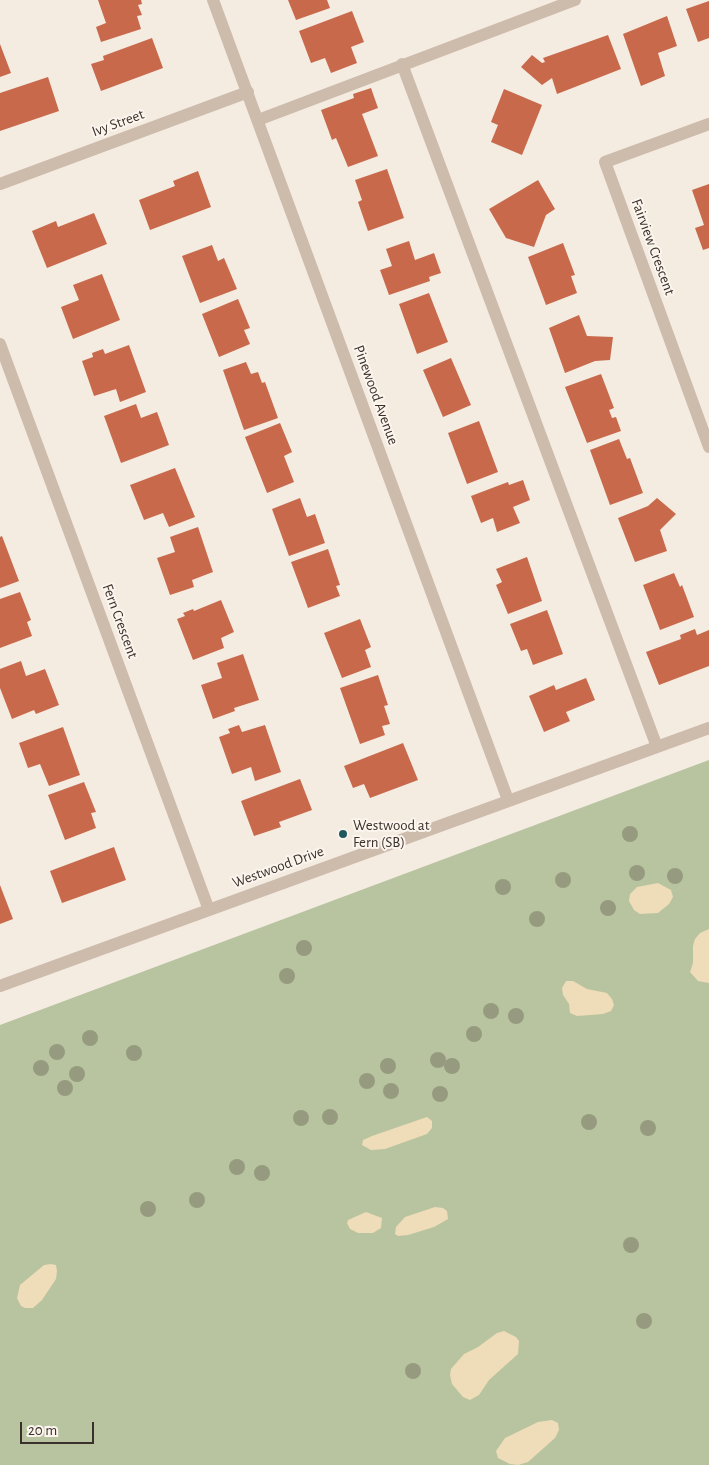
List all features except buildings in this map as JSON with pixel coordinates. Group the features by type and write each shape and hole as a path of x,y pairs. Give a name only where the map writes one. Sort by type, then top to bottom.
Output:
{"street":[{"name":"Pinewood Avenue","path":"213,0 508,800"},
{"path":"258,120 575,0"},
{"path":"402,64 657,747"},
{"name":"Ivy Street","path":"0,184 248,92"},
{"name":"Fairview Crescent","path":"709,124 605,162 709,447"},
{"name":"Fern Crescent","path":"0,344 209,910"},
{"name":"Westwood Drive","path":"0,986 709,728"}],"green space":[{"path":"709,760 709,1465 0,1465 0,1025"}],"sand":[{"path":"658,883 671,890 673,897 669,904 658,913 640,914 634,910 629,901 630,894 637,887"},
{"path":"709,929 709,983 698,981 690,972 693,963 695,939 700,933"},
{"path":"566,981 573,981 587,989 607,993 614,1005 611,1011 603,1014 577,1016 570,1013 569,1004 563,995 562,988"},
{"path":"427,1117 432,1121 432,1128 427,1134 385,1149 371,1150 362,1145 363,1140 372,1136"},
{"path":"435,1207 443,1208 447,1211 448,1219 434,1227 408,1235 398,1236 395,1234 396,1227 405,1217"},
{"path":"366,1212 382,1218 381,1228 373,1233 358,1233 350,1229 347,1223 348,1220"},
{"path":"44,1265 56,1265 56,1279 42,1300 33,1308 21,1306 17,1298 20,1285"},
{"path":"504,1331 516,1337 519,1341 518,1354 489,1380 479,1395 470,1400 463,1397 452,1384 451,1369 464,1354 478,1347 497,1333"},
{"path":"552,1420 558,1423 559,1430 555,1438 528,1462 518,1465 510,1464 498,1458 496,1451 505,1438 538,1422"}],"place":[{"name":"Westwood at Fern (SB)","path":"343,834"}]}
